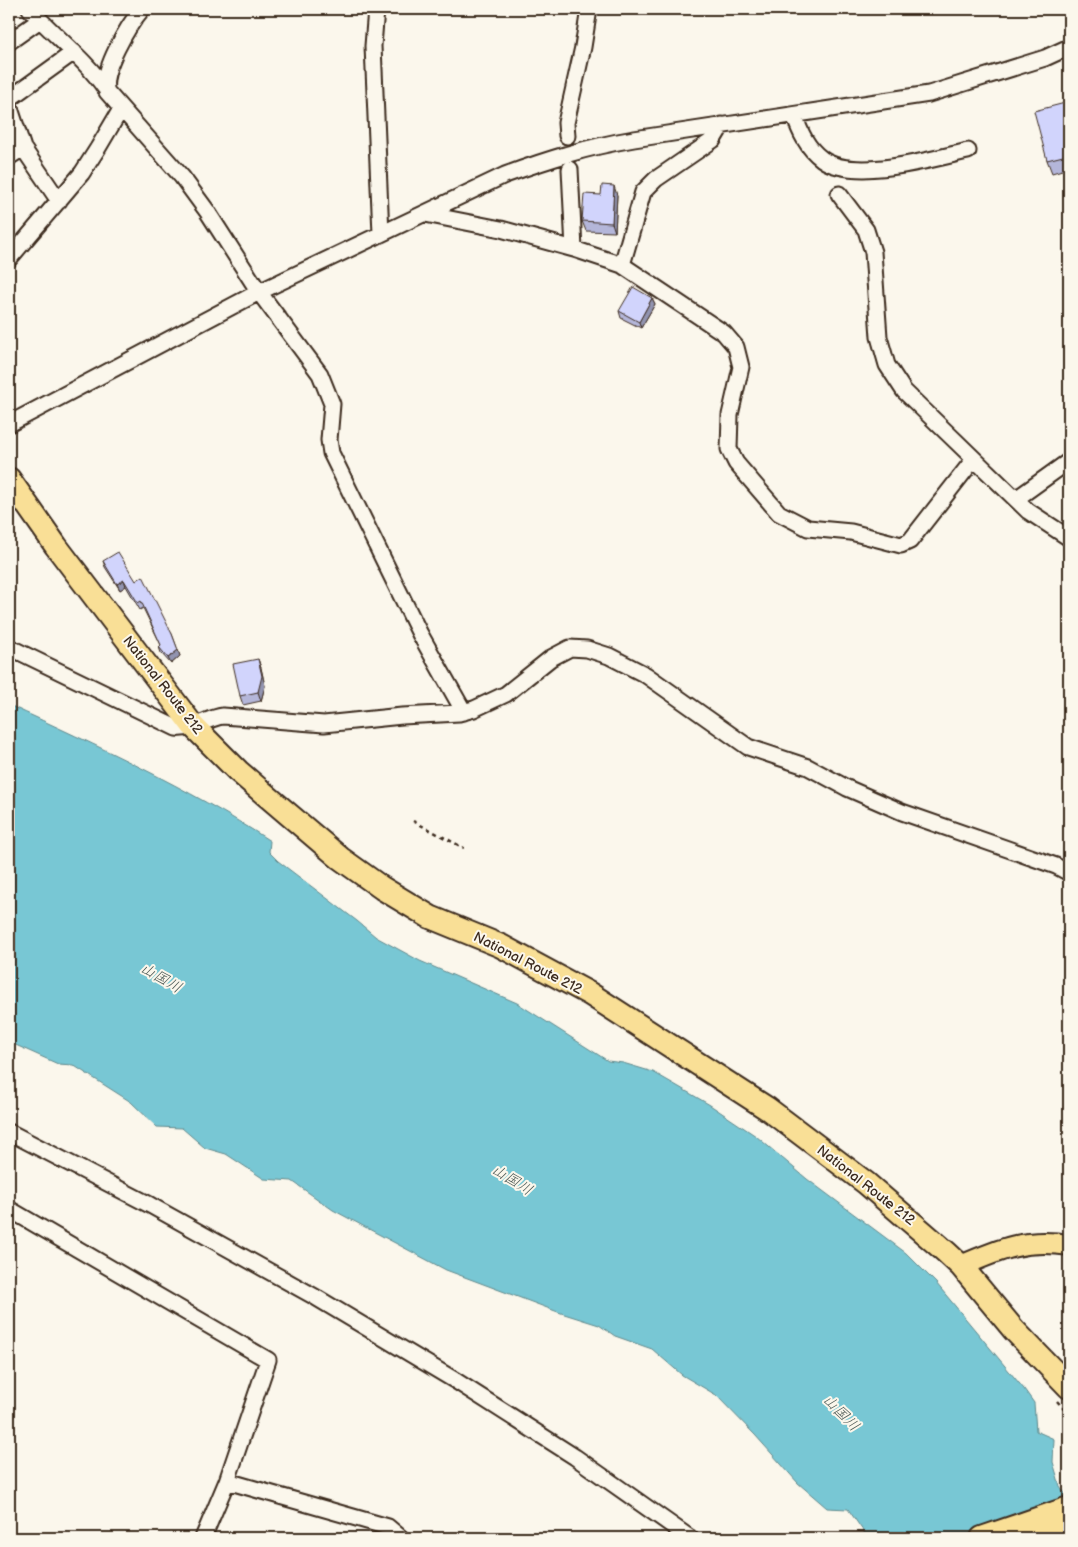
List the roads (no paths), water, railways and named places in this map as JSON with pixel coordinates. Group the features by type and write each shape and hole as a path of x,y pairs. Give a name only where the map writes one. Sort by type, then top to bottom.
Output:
{"highway":[{"name":"National Route 212","path":"9,479 56,546 193,726 238,771 267,796 340,858 382,888 430,917 501,946 590,994 768,1109 866,1182 961,1266 1014,1330 1069,1387"},
{"path":"982,1538 1069,1508"},
{"path":"1042,1538 1069,1529"}],"main road":[{"path":"961,1266 1018,1245 1050,1242 1069,1246"}],"street":[{"path":"105,88 110,68 122,38 131,22 142,9"},
{"path":"376,9 373,46 381,234"},
{"path":"567,136 566,123 583,47 589,9"},
{"path":"9,42 35,14 74,52 105,88 120,109 182,177 207,211 259,292 320,374 332,404 329,440 331,453 420,634 464,712"},
{"path":"9,424 259,292 505,176 546,160 594,146 929,94 1045,58 1069,47"},
{"path":"9,99 74,52"},
{"path":"9,105 22,148 59,201"},
{"path":"9,258 82,173 120,109"},
{"path":"794,115 801,134 811,149 824,160 842,167 873,170 912,164 968,151"},
{"path":"622,266 643,192 656,179 713,140 722,125"},
{"path":"9,158 22,148"},
{"path":"570,170 574,249"},
{"path":"839,194 866,230 873,252 879,337 888,365 904,391 1028,511 1069,538"},
{"path":"425,214 501,229 574,249 622,266 724,333 736,348 741,367 730,415 730,449 736,463 779,513 808,528 851,532 901,545 910,541 974,459"},
{"path":"1016,499 1069,460"},
{"path":"9,647 176,728 193,726 208,719 223,716 324,724 464,712 506,694 550,658 570,648 587,649 609,656 646,675 748,747 808,767 847,788 902,812 1065,867"},
{"path":"9,1132 150,1205 317,1298 456,1381 574,1457 690,1538"},
{"path":"9,1209 268,1360 227,1481 203,1538"},
{"path":"227,1481 388,1527 401,1538"}],"water":[{"name":"山国川","path":"9,705 109,752 239,821 270,841 269,852 278,861 376,937 420,961 517,1003 608,1061 623,1063 653,1072 710,1105 756,1136 807,1179 906,1253 936,1283 1034,1403 1036,1431 1054,1439 1053,1462 1060,1486 1069,1500 1069,1538 868,1538 848,1509 827,1508 798,1483 716,1395 682,1375 652,1349 615,1336 599,1325 558,1312 446,1270 333,1210 292,1181 264,1179 226,1154 205,1148 182,1128 157,1127 131,1102 73,1065 58,1064 9,1042"}]}
